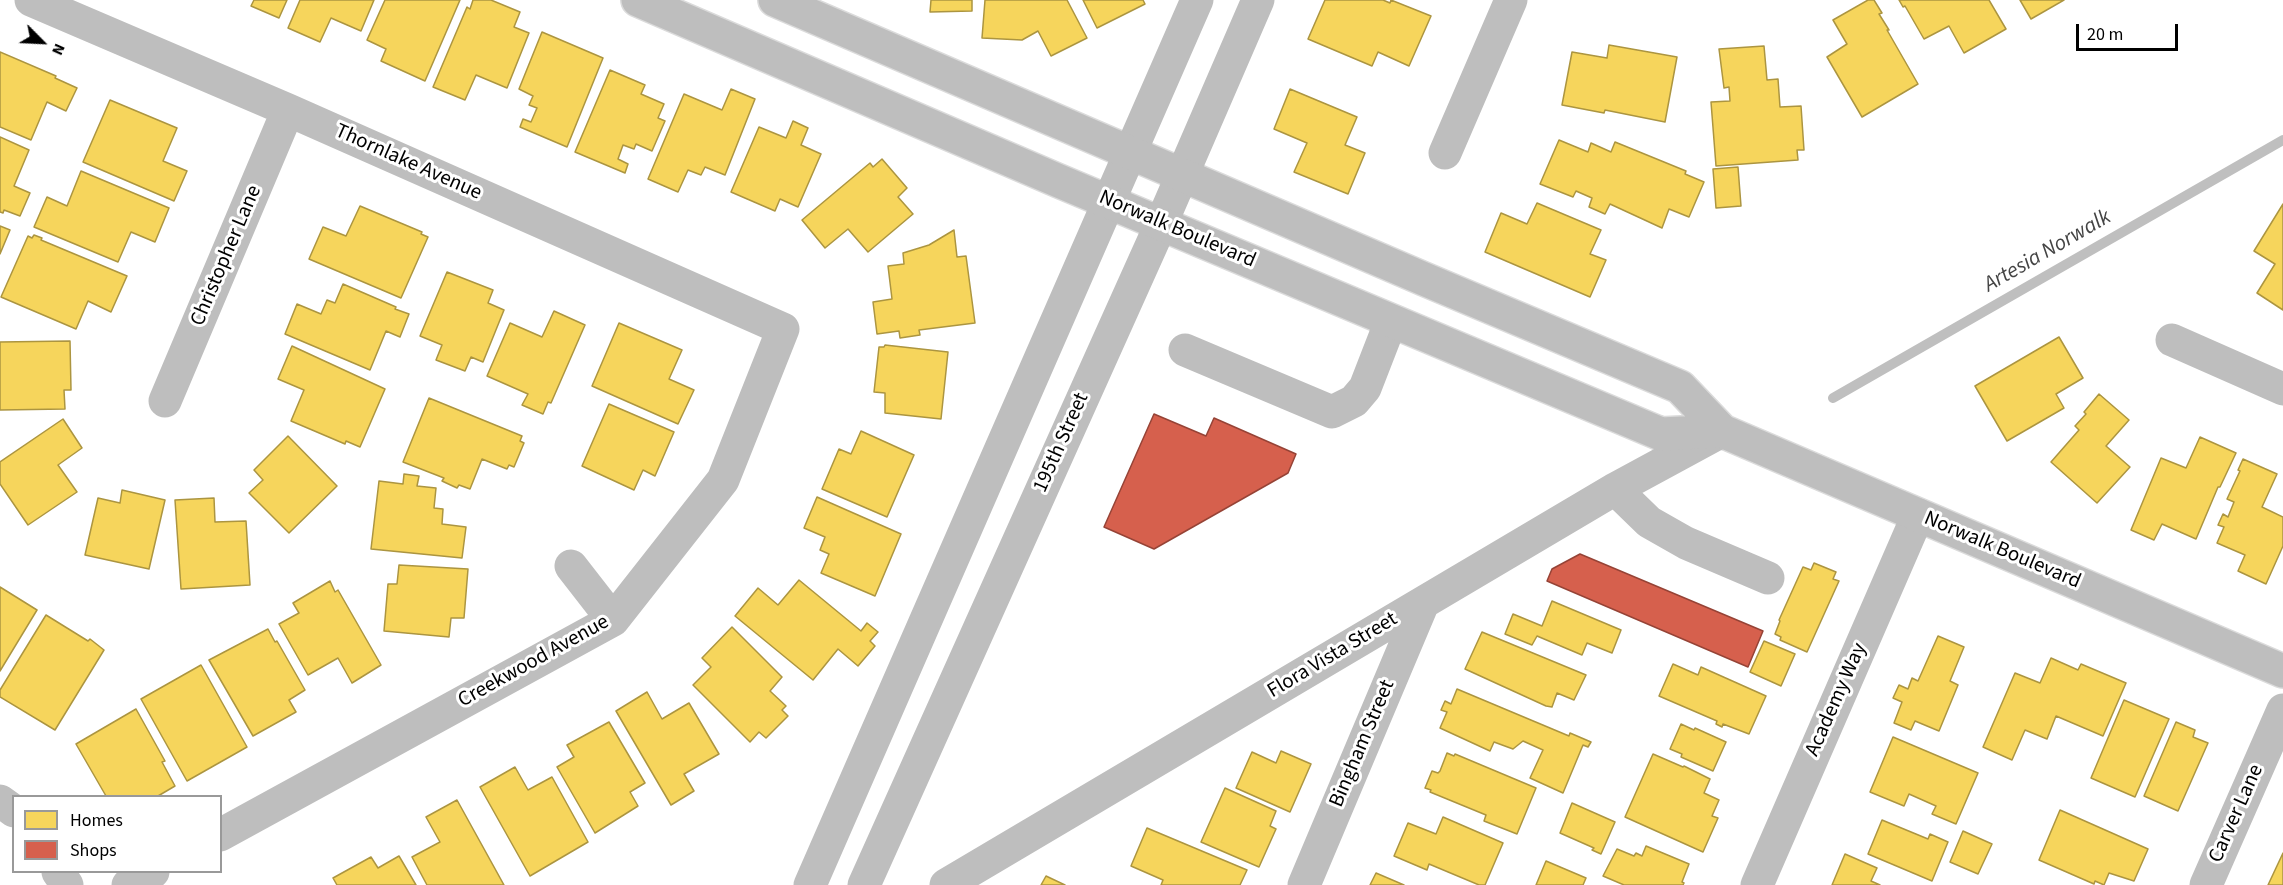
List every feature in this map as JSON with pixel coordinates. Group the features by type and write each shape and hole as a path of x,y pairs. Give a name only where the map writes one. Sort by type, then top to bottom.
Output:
{"street":[{"name":"Thornlake Avenue","path":"31,0 288,110 783,329"},
{"name":"Norwalk Boulevard","path":"638,0 1109,202 1660,434 1722,431"},
{"name":"Norwalk Boulevard","path":"775,0 1680,387 1722,431 2283,671"},
{"path":"810,885 1197,0"},
{"name":"195th Street","path":"864,885 1161,224 1258,0"},
{"path":"1445,153 1511,0"},
{"name":"Christopher Lane","path":"165,401 288,110"},
{"path":"1185,350 1332,412 1353,401 1365,388 1391,321"},
{"name":"Creekwood Avenue","path":"222,833 613,620 723,480 783,329"},
{"path":"2172,340 2283,389"},
{"name":"Flora Vista Street","path":"946,885 1615,489 1722,431"},
{"path":"1615,489 1649,522 1686,543 1768,578"},
{"name":"Academy Way","path":"1757,885 1918,515"},
{"path":"571,566 613,620"},
{"name":"Bingham Street","path":"1304,885 1423,603"},
{"name":"Carver Lane","path":"2206,885 2283,710"},
{"path":"128,885 151,873"}],"building: Homes":[{"path":"254,0 287,0 279,18 251,6"},
{"path":"300,0 374,0 361,31 331,18 320,42 288,28"},
{"path":"385,0 460,0 425,81 381,61 386,49 367,40"},
{"path":"473,0 491,0 520,12 514,27 529,33 507,88 476,75 465,100 433,87 467,7 470,9"},
{"path":"931,0 972,0 972,11 930,12"},
{"path":"985,0 1067,0 1087,38 1051,56 1038,31 1022,40 982,38"},
{"path":"1083,0 1143,0 1145,4 1097,28"},
{"path":"1325,0 1383,0 1390,3 1391,0 1431,16 1409,66 1378,52 1372,66 1308,39"},
{"path":"1868,0 1874,0 1882,13 1879,14 1889,30 1887,30 1918,84 1862,117 1827,57 1847,44 1833,20"},
{"path":"1899,0 1989,0 2006,29 1964,53 1949,26 1924,39 1905,6 1903,7"},
{"path":"2020,0 2064,0 2031,19"},
{"path":"542,32 603,58 567,147 520,127 523,119 531,122 537,108 529,105 533,96 519,89"},
{"path":"1609,45 1677,57 1665,122 1605,110 1604,113 1562,105 1572,52 1607,58"},
{"path":"1764,46 1767,80 1778,79 1780,107 1801,106 1804,150 1797,150 1798,160 1716,166 1711,102 1730,101 1729,87 1724,88 1719,49"},
{"path":"0,52 56,76 55,78 77,88 66,111 47,102 31,140 0,127"},
{"path":"610,70 645,85 641,94 664,104 658,118 665,121 652,151 636,144 634,149 623,145 618,159 628,164 625,173 575,152"},
{"path":"731,89 755,99 725,175 705,167 701,175 688,170 678,192 648,179 684,94 722,110"},
{"path":"1290,89 1357,117 1345,145 1365,153 1348,194 1294,172 1307,143 1274,129"},
{"path":"110,100 177,128 163,161 187,171 174,201 83,162"},
{"path":"793,121 808,128 801,145 821,154 798,207 780,199 775,211 731,192 759,127 786,138"},
{"path":"0,137 29,150 14,186 30,193 20,216 4,210 3,213 0,212"},
{"path":"1559,140 1588,152 1591,143 1611,152 1615,142 1686,171 1685,174 1704,182 1689,217 1669,209 1662,228 1610,204 1605,214 1589,207 1592,198 1576,191 1573,197 1540,184"},
{"path":"882,159 907,188 898,197 913,214 868,252 848,229 825,248 802,220 870,163 873,167"},
{"path":"1738,167 1741,206 1716,208 1713,169"},
{"path":"81,171 169,208 155,242 131,232 118,262 34,227 47,197 67,206"},
{"path":"1537,203 1601,230 1590,254 1606,260 1590,297 1485,252 1501,213 1527,224"},
{"path":"2283,204 2283,310 2257,293 2275,264 2254,251"},
{"path":"360,206 422,232 421,234 428,237 401,298 309,259 323,227 346,236"},
{"path":"0,226 10,230 0,254"},
{"path":"954,230 957,257 966,256 975,323 919,330 920,335 900,338 899,331 877,334 873,302 892,299 888,266 904,264 903,253 929,245"},
{"path":"34,235 127,276 111,312 88,301 76,329 1,297 28,236 32,238"},
{"path":"447,272 493,290 488,303 504,310 483,362 471,357 465,371 436,360 442,345 420,336"},
{"path":"343,284 409,314 400,337 386,331 370,370 285,334 297,304 321,314 327,300 335,303"},
{"path":"554,311 585,325 551,403 548,402 543,414 522,405 528,394 487,376 510,323 542,337"},
{"path":"619,323 682,350 669,379 694,390 678,424 592,386"},
{"path":"2059,337 2083,378 2056,394 2064,408 2007,441 1975,386"},
{"path":"70,341 71,390 64,390 65,409 0,410 0,342"},
{"path":"885,345 948,352 941,419 885,413 885,393 874,392 879,347"},
{"path":"292,346 385,389 360,447 346,441 345,444 291,421 304,390 278,379"},
{"path":"2099,394 2129,420 2106,446 2130,467 2097,503 2051,462 2079,430 2075,426"},
{"path":"429,398 522,436 520,441 524,443 514,467 509,465 507,469 482,459 470,489 459,485 457,488 442,481 444,478 403,462"},
{"path":"609,404 674,432 655,476 643,470 634,490 582,466"},
{"path":"63,419 82,448 58,465 77,492 28,525 0,484 0,462"},
{"path":"861,431 914,455 887,517 822,489 839,449 851,454"},
{"path":"288,436 337,486 289,533 249,493 263,480 254,470"},
{"path":"2200,437 2236,453 2218,487 2196,539 2162,524 2154,540 2131,530 2161,458 2186,468"},
{"path":"2243,459 2277,474 2262,507 2283,517 2283,546 2266,584 2238,571 2245,555 2217,543 2224,527 2218,525 2223,514 2228,517 2234,502 2227,499"},
{"path":"404,474 419,476 417,486 436,488 434,508 443,509 442,524 466,527 462,558 371,549 379,481 403,484"},
{"path":"122,490 165,500 149,569 85,555 98,498 120,503"},
{"path":"817,497 901,534 875,596 821,573 829,554 820,550 825,537 804,528"},
{"path":"214,498 215,522 246,521 250,585 181,589 175,500"},
{"path":"1814,563 1836,572 1833,579 1839,581 1807,652 1780,640 1781,637 1775,634 1803,567 1811,570"},
{"path":"399,565 468,569 464,618 451,618 449,637 384,631 388,584 397,584"},
{"path":"799,580 861,631 867,623 878,632 870,641 875,646 858,666 838,649 813,680 735,616 758,588 778,605"},
{"path":"330,581 335,592 338,590 381,665 352,683 338,658 308,675 279,624 299,613 293,603"},
{"path":"0,587 37,610 0,671"},
{"path":"1552,601 1621,630 1612,653 1587,643 1582,655 1537,636 1532,645 1505,634 1513,614 1542,626"},
{"path":"46,615 88,641 90,639 104,650 55,730 0,697 0,690"},
{"path":"732,627 782,677 770,691 786,706 782,710 788,716 766,738 759,732 750,742 693,685 711,667 702,658"},
{"path":"268,629 305,690 289,700 296,712 253,736 209,660"},
{"path":"1482,632 1586,675 1574,700 1557,693 1552,707 1546,706 1465,669"},
{"path":"1938,636 1964,647 1950,681 1958,685 1939,731 1915,721 1911,730 1894,723 1902,702 1893,698 1899,685 1908,689 1912,678 1918,681"},
{"path":"1764,641 1795,654 1781,686 1750,672"},
{"path":"2051,658 2078,670 2081,664 2126,683 2103,736 2056,716 2047,739 2025,730 2012,760 1983,747 2015,673 2040,683"},
{"path":"1673,664 1698,675 1701,667 1766,696 1749,734 1723,724 1722,727 1716,724 1717,721 1659,696"},
{"path":"201,665 247,747 187,781 141,699"},
{"path":"1457,689 1569,736 1570,733 1591,742 1588,747 1583,745 1563,793 1530,778 1543,750 1523,741 1513,749 1494,742 1490,751 1440,728 1447,712 1441,710 1445,701 1451,704"},
{"path":"647,692 662,719 689,703 719,754 684,774 694,791 671,805 616,711"},
{"path":"2124,700 2169,719 2135,797 2091,778"},
{"path":"136,709 165,761 162,762 175,786 160,795 105,795 76,744"},
{"path":"609,722 645,783 630,792 638,806 595,833 557,767 574,757 567,745"},
{"path":"2176,722 2195,730 2193,737 2208,743 2178,811 2144,796"},
{"path":"1681,724 1726,742 1713,771 1681,757 1682,754 1670,749"},
{"path":"1893,737 1978,773 1956,824 1932,814 1936,806 1909,794 1904,806 1870,792"},
{"path":"1281,751 1311,764 1290,812 1236,788 1252,752 1276,763"},
{"path":"1447,753 1454,756 1455,754 1536,788 1517,834 1484,821 1486,815 1425,788 1432,771 1438,773 1440,771"},
{"path":"1653,754 1710,779 1704,793 1719,800 1712,816 1718,818 1703,852 1625,817"},
{"path":"515,767 528,790 552,777 588,842 530,876 480,787"},
{"path":"1225,788 1276,811 1270,826 1276,829 1259,867 1201,842"},
{"path":"457,800 504,885 427,885 412,857 440,842 426,817"},
{"path":"1572,803 1615,822 1601,854 1592,850 1594,848 1560,833"},
{"path":"2060,810 2148,849 2134,881 2109,873 2104,885 2095,881 2094,884 2039,860"},
{"path":"1443,817 1503,843 1485,885 1479,885 1429,864 1427,870 1394,856 1408,823 1436,834"},
{"path":"1882,820 1928,839 1930,834 1948,842 1932,881 1868,854"},
{"path":"1147,828 1247,870 1240,885 1161,885 1163,880 1131,866"},
{"path":"1963,831 1992,844 1978,874 1950,862"},
{"path":"1646,846 1689,864 1683,885 1624,885 1603,876 1617,849 1634,856 1636,853 1642,856"},
{"path":"2283,853 2283,885 2268,885"},
{"path":"1845,854 1877,868 1871,881 1880,885 1832,885"},
{"path":"399,856 416,885 337,885 333,878 371,857 378,868"},
{"path":"1546,861 1586,878 1583,885 1536,885"},
{"path":"1376,873 1404,885 1370,885"},
{"path":"1046,876 1065,885 1041,885"}],"building: Shops":[{"path":"1154,414 1206,436 1214,418 1296,454 1288,473 1154,549 1104,527"},
{"path":"1580,554 1763,631 1748,667 1547,581 1552,569"}],"waterway":[{"name":"Artesia Norwalk","path":"1833,398 2283,140"}]}
